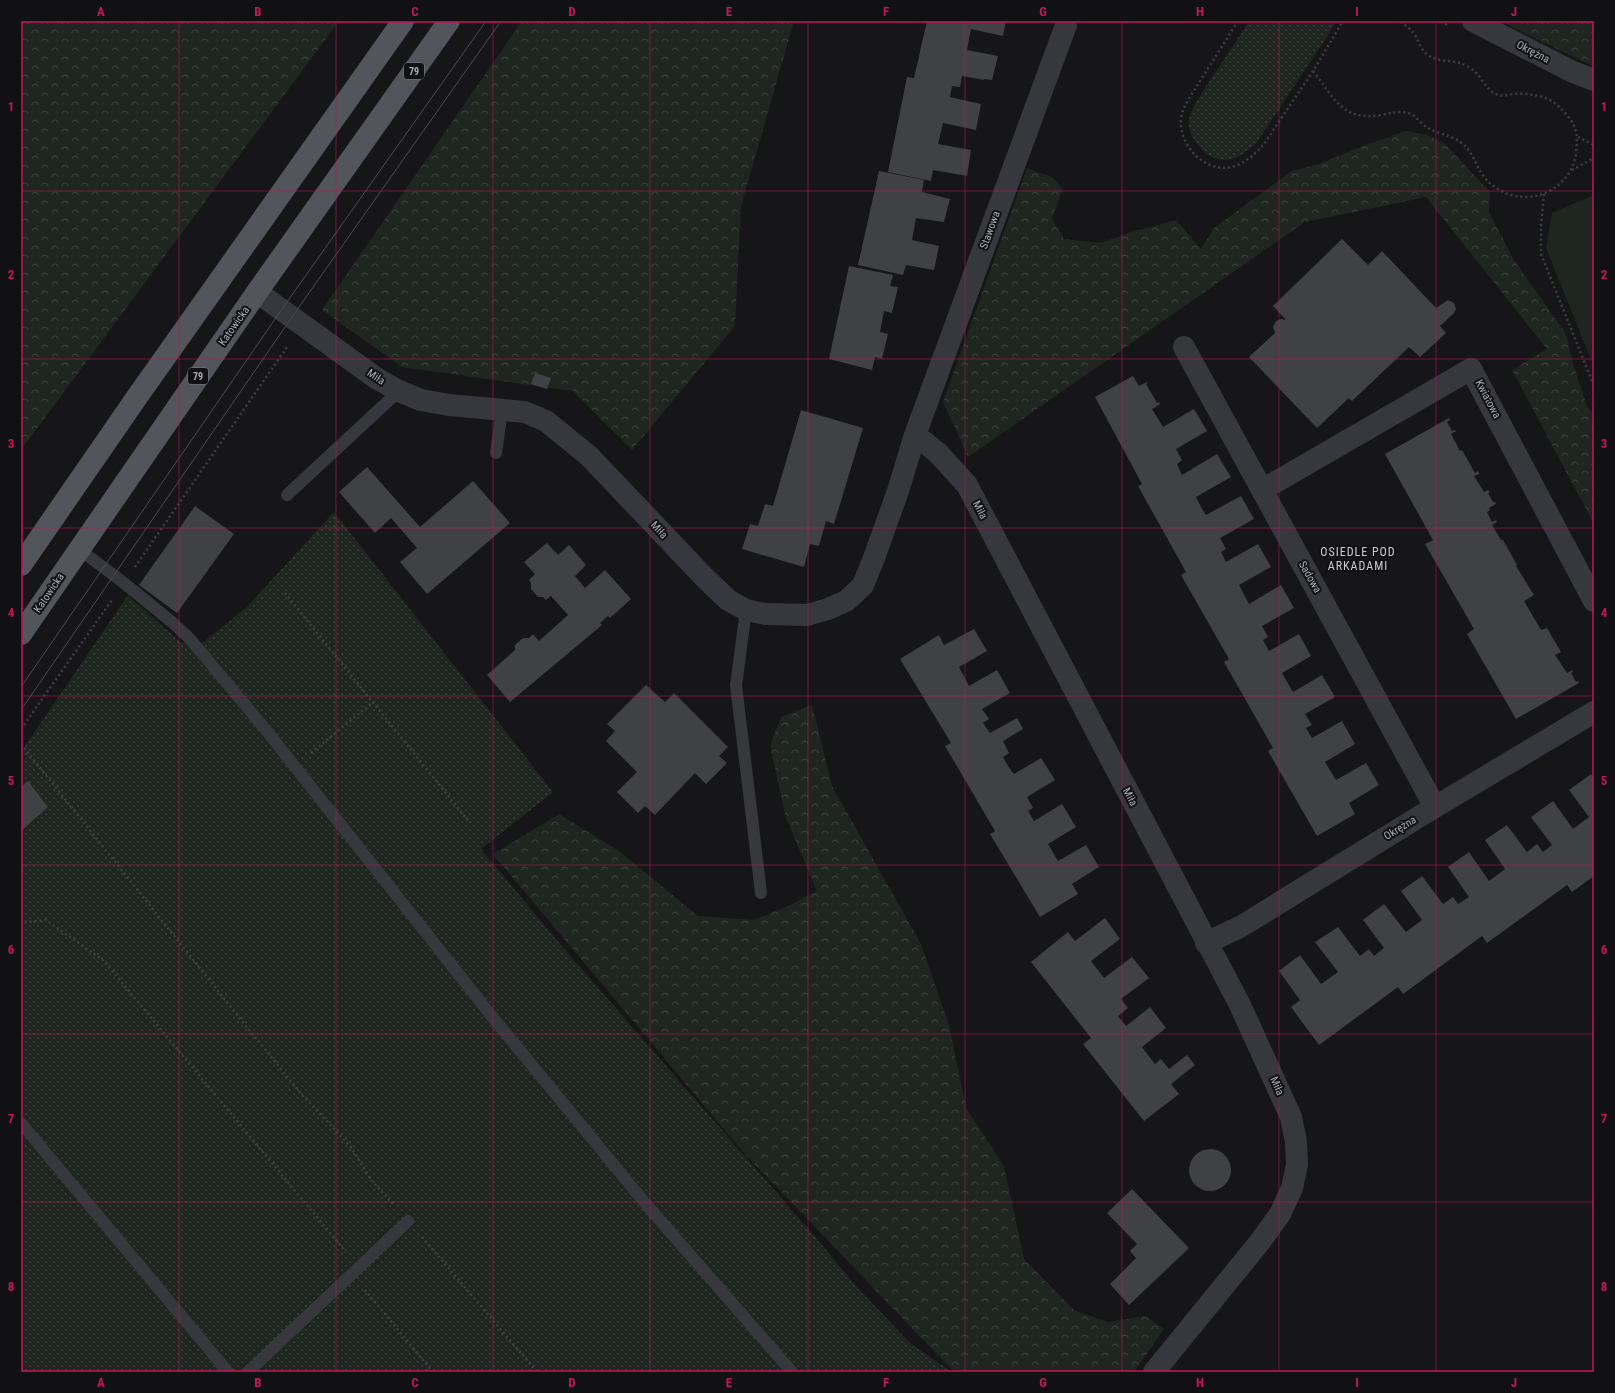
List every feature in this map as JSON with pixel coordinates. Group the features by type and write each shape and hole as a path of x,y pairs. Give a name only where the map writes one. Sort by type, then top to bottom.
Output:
{"main road":[{"path":"21,565 137,397 403,21"},
{"name":"Katowicka","path":"21,634 257,292 449,21"}],"street":[{"name":"Okrężna","path":"1473,21 1573,72 1594,80"},
{"name":"Stawowa","path":"915,435 1066,25"},
{"name":"Miła","path":"257,292 376,378 399,391 422,400 449,405 525,412 546,421 589,456 704,577 728,600 746,610 766,614 807,615 828,610 854,594 862,585 874,558 898,491 915,435 938,453 967,485 1206,943 1240,1005 1291,1117 1296,1142 1297,1165 1292,1188 1280,1214 1259,1243 1154,1372"},
{"name":"Sadowa","path":"1184,347 1435,807"},
{"name":"Kwiatowa","path":"1262,490 1471,369 1594,601"},
{"name":"Okrężna","path":"1206,943 1240,927 1435,807 1594,712"}],"lane":[{"path":"287,495 399,391"},
{"path":"496,453 502,410"},
{"path":"79,549 124,583 173,623 191,640 295,767 494,1019 645,1203 792,1372"},
{"path":"746,610 736,685 761,893"},
{"path":"21,1123 228,1372"},
{"path":"248,1372 408,1221"}],"path":[{"path":"1238,21 1188,100 1182,115 1182,128 1188,145 1196,156 1205,162 1222,167 1232,167 1256,154 1313,71 1343,21"},
{"path":"1399,21 1410,30 1426,54 1440,60 1461,63 1469,67 1476,73 1489,90 1503,96 1514,94 1543,97 1555,103 1570,119 1575,127 1578,137 1576,158 1572,170"},
{"path":"1313,71 1330,96 1348,111 1366,116 1397,112 1411,114 1428,128 1460,141 1472,154 1483,175 1500,190 1524,198 1544,194 1559,185 1572,170 1594,158"},
{"path":"1578,137 1594,145"},
{"path":"1544,194 1541,224 1541,254 1594,386"},
{"path":"21,729 303,324"},
{"path":"285,593 470,823"},
{"path":"295,767 372,702"},
{"path":"21,744 303,1096 351,1147 371,1180 537,1372"},
{"path":"21,926 26,922 46,920 104,961 356,1271 433,1372"}],"green space":[{"path":"21,21 339,21 21,450"},
{"path":"522,21 794,21 741,206 735,326 632,450 573,391 402,367 322,310"},
{"path":"1249,21 1335,21 1330,32 1257,142 1238,157 1221,160 1209,156 1192,137 1189,120 1192,110 1198,100"},
{"path":"1502,21 1594,21 1594,67 1514,28"},
{"path":"1406,131 1428,135 1446,145 1490,192 1489,212 1514,260 1566,334 1574,367 1587,406 1594,416 1594,524 1512,370 1547,349 1426,197 1305,222 968,457 943,402 1027,168 1052,177 1063,189 1052,218 1064,239 1101,243 1128,233 1176,220 1201,249 1214,228 1292,171 1319,164 1355,149"},
{"path":"1594,195 1594,367 1546,248 1552,213"},
{"path":"334,512 553,792 481,849 560,944 817,1239 856,1286 911,1344 952,1372 21,1372 21,752 128,595 180,642 202,643 246,608"},
{"path":"812,705 832,786 921,944 949,1025 966,1108 1004,1166 1024,1259 1075,1311 1108,1322 1145,1316 1164,1329 1134,1372 954,1372 743,1152 493,854 559,814 619,851 698,916 754,920 790,905 817,891 786,818 770,746 781,717"}],"building":[{"path":"927,21 1006,21 1003,36 971,29 967,50 998,56 992,80 962,76 960,87 952,86 950,97 981,104 976,130 943,123 938,144 971,150 967,176 933,170 931,181 888,172 907,77 914,78"},
{"path":"879,171 924,180 922,192 950,199 944,222 916,218 912,240 939,246 934,270 906,265 903,275 858,265"},
{"path":"1342,239 1368,265 1382,251 1436,308 1448,300 1454,303 1456,309 1454,313 1440,326 1446,333 1420,357 1409,347 1352,401 1349,398 1317,428 1249,357 1275,333 1273,327 1276,321 1281,319 1286,320 1273,306"},
{"path":"849,266 893,275 890,286 898,287 892,313 884,311 880,332 888,334 882,359 875,357 872,370 829,359"},
{"path":"535,373 551,378 547,389 531,384"},
{"path":"1133,376 1139,386 1147,382 1148,383 1146,384 1157,403 1159,402 1160,404 1152,409 1163,427 1194,409 1207,431 1176,449 1182,460 1177,464 1182,475 1217,454 1231,477 1196,497 1201,507 1206,515 1241,496 1254,519 1220,538 1226,549 1221,552 1226,562 1258,544 1271,567 1239,585 1249,604 1281,585 1294,608 1262,626 1268,637 1263,640 1269,651 1299,634 1311,656 1282,673 1293,692 1322,675 1335,697 1305,714 1312,725 1306,728 1312,738 1342,721 1355,744 1325,762 1336,780 1366,763 1379,785 1349,803 1355,814 1317,836 1268,751 1273,748 1224,662 1229,659 1181,575 1186,572 1138,486 1142,484 1095,397"},
{"path":"801,410 863,428 834,524 826,521 819,546 810,544 804,567 742,549 750,524 758,526 765,504 773,506"},
{"path":"1449,418 1450,420 1447,422 1452,431 1456,431 1451,434 1460,451 1462,450 1475,473 1478,471 1479,474 1474,476 1484,492 1488,490 1490,492 1488,493 1493,502 1496,504 1489,508 1490,510 1487,512 1492,522 1496,520 1497,522 1492,525 1501,540 1503,540 1517,565 1516,566 1534,595 1524,601 1541,630 1547,628 1561,652 1555,655 1567,673 1572,670 1573,672 1571,673 1576,682 1578,681 1579,683 1516,719 1467,634 1474,629 1425,544 1433,540 1385,454"},
{"path":"367,467 420,527 473,481 510,523 427,594 400,562 417,548 391,518 375,533 339,492"},
{"path":"195,506 234,534 177,613 139,585"},
{"path":"547,543 558,555 569,545 586,565 575,576 585,588 605,570 631,599 610,618 608,616 600,623 602,625 510,702 487,675 515,650 515,645 523,638 529,638 533,634 539,641 568,615 551,596 546,600 543,597 538,597 531,589 531,583 529,580 535,574 524,562"},
{"path":"974,629 987,651 959,667 969,686 997,670 1010,693 982,709 989,719 983,723 990,733 1017,718 1023,729 1003,741 1009,753 1003,757 1008,766 1014,774 1041,758 1055,780 1027,797 1033,808 1028,811 1034,821 1062,804 1076,827 1048,844 1058,861 1086,845 1099,867 1072,884 1078,894 1040,917 990,834 995,831 945,746 951,743 900,659 939,635 944,645"},
{"path":"646,685 665,702 674,693 728,747 719,756 727,763 706,784 695,773 655,815 645,806 638,813 617,792 637,772 606,741 615,731 607,724"},
{"path":"1591,774 1594,778 1594,876 1572,892 1567,885 1487,943 1482,936 1403,994 1398,987 1319,1045 1291,1007 1300,1000 1279,971 1300,955 1321,984 1338,972 1315,942 1338,927 1360,956 1369,949 1374,956 1384,948 1363,920 1384,904 1406,932 1422,920 1401,891 1422,876 1443,904 1453,897 1458,904 1469,897 1448,867 1469,852 1489,881 1505,869 1485,840 1507,825 1527,852 1537,844 1543,852 1552,845 1531,817 1553,801 1573,829 1589,817 1569,790"},
{"path":"28,781 48,807 21,831 21,785 22,786"},
{"path":"1105,918 1120,939 1091,961 1104,978 1132,957 1149,978 1121,999 1128,1008 1118,1016 1126,1026 1150,1007 1166,1028 1142,1047 1148,1055 1155,1064 1161,1059 1169,1069 1187,1055 1195,1065 1171,1084 1179,1094 1144,1121 1083,1044 1091,1038 1031,962 1068,932 1075,941"},
{"path":"1206,1149 1214,1149 1222,1152 1228,1158 1231,1170 1228,1182 1222,1188 1214,1191 1206,1191 1198,1188 1192,1182 1189,1174 1189,1166 1192,1158 1198,1152"},
{"path":"1132,1189 1189,1248 1129,1305 1110,1284 1136,1258 1130,1251 1137,1244 1107,1213"}],"tram line":[{"path":"21,687 282,309 486,21"},
{"path":"21,710 292,317 501,21"}],"district":[{"name":"OSIEDLE POD ARKADAMI","path":"1358,559"}]}
